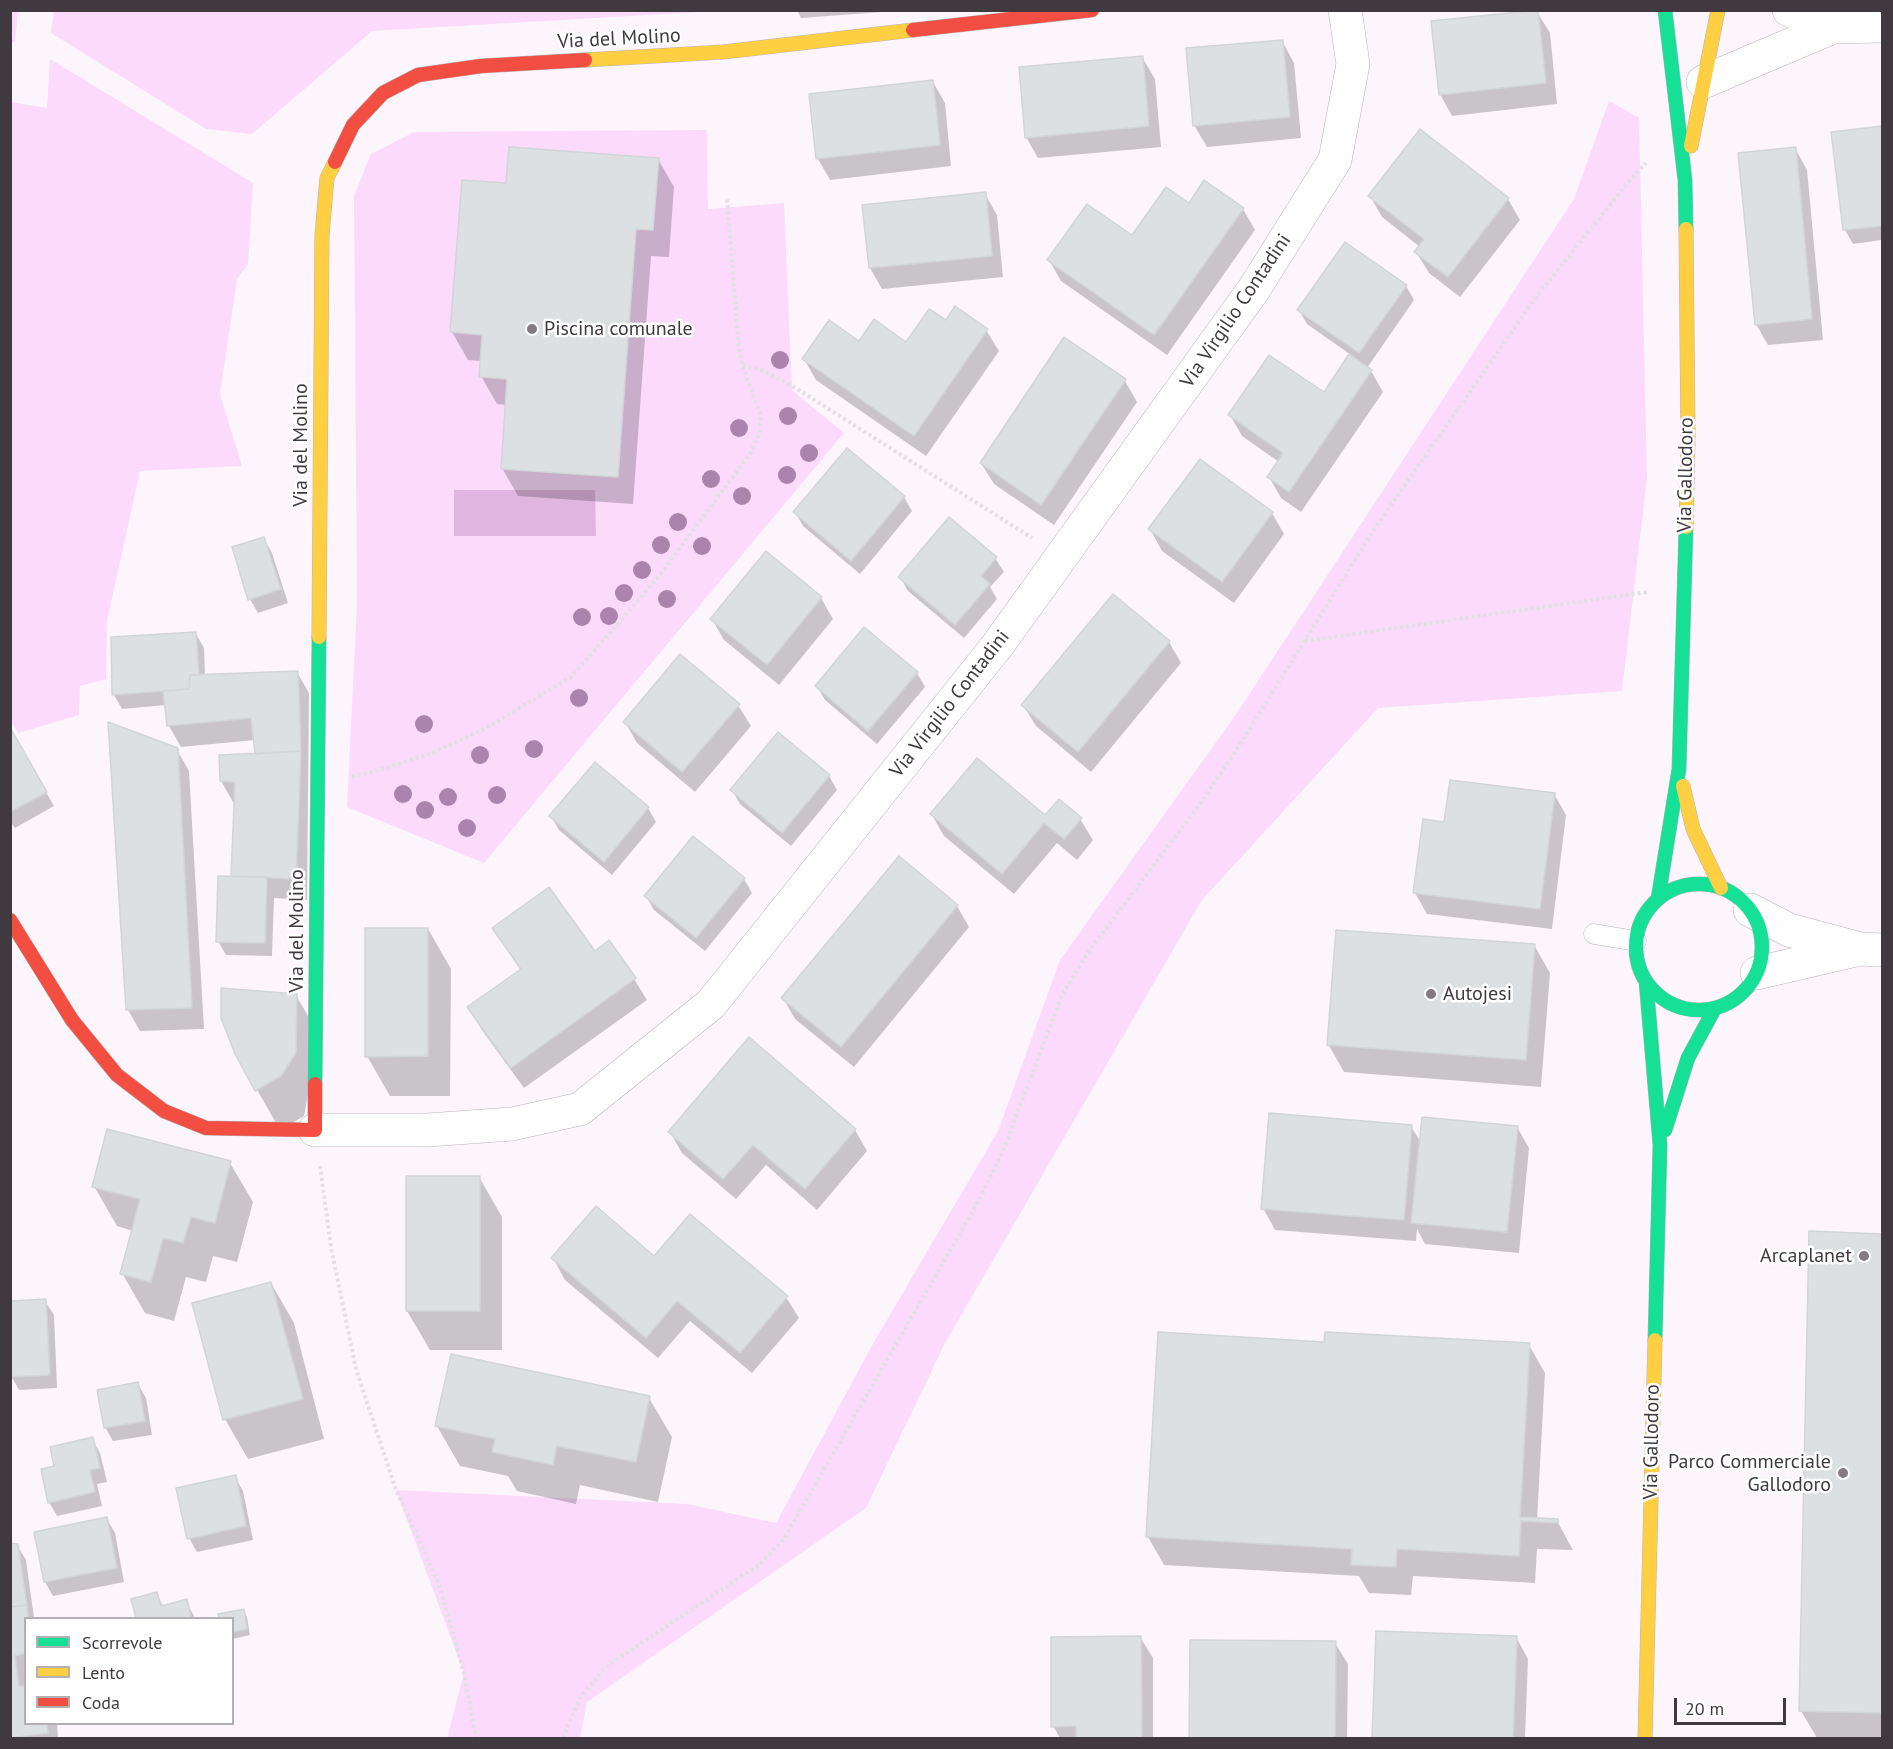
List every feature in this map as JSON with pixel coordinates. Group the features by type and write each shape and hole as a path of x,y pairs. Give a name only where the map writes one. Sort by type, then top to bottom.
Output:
{"main road":[{"name":"Via del Molino","path":"315,1130 322,235 327,178 353,125 383,93 418,75 481,66 723,52 953,18 1092,10"},
{"name":"Via Gallodoro","path":"1658,899 1679,769 1688,437 1685,180 1665,10"},
{"name":"Via Gallodoro","path":"1685,180 1702,82 1718,10"},
{"name":"Via Gallodoro","path":"1679,769 1693,829 1722,888"},
{"name":"Via Gallodoro","path":"1645,1738 1660,1145 1646,981 1638,962 1636,941 1644,916 1658,899 1690,884 1706,884 1734,894 1750,910 1761,936 1761,961 1749,986 1738,996 1715,1008 1688,1058 1660,1145"},
{"path":"10,920 72,1020 117,1075 164,1111 206,1128 315,1130"},
{"path":"1646,981 1654,991 1675,1005 1700,1010 1715,1008"}],"street":[{"name":"Via Virgilio Contadini","path":"315,1130 428,1130 512,1124 580,1109 711,1004 997,646 1254,289 1335,160 1353,64 1345,10"},
{"path":"1789,10 1882,26"},
{"path":"1702,82 1833,19"},
{"path":"1750,910 1789,930 1871,950"},
{"path":"1756,973 1871,950"}],"lane":[{"path":"1594,934 1636,941"}],"path":[{"path":"563,1738 580,1698 604,1668 760,1564 784,1539 979,1200 1001,1156 1062,995 1091,948 1194,812 1234,754 1375,528 1536,297 1631,179 1679,130"},
{"path":"318,781 369,773 424,756 481,731 571,676 656,580 750,454 760,432 761,417 742,365 727,197"},
{"path":"742,365 763,371 794,387 1063,557"},
{"path":"1304,641 1684,587"},
{"path":"315,1130 331,1247 356,1369 396,1490 439,1584 464,1673 476,1738"}],"shaded area":[{"path":"54,10 717,11 372,31 252,134 206,129 51,33"},
{"path":"10,11 18,11 15,42 11,42"},
{"path":"50,59 253,183 248,264 237,279 220,394 242,466 140,471 107,621 106,679 80,686 79,715 18,733 10,719 11,102 47,108"},
{"path":"1609,101 1639,118 1647,478 1622,691 1378,708 1202,900 945,1343 866,1508 587,1702 580,1738 447,1738 464,1673 396,1490 687,1504 776,1523 874,1342 998,1131 1060,960 1237,713 1574,199"},
{"name":"Piscina comunale","path":"707,130 708,209 784,203 792,390 844,433 484,863 347,807 357,603 354,196 371,154 414,132"},
{"path":"454,490 595,490 596,536 454,536"}],"building":[{"path":"1538,10 1546,83 1439,95 1431,21"},
{"path":"1283,40 1290,117 1193,126 1186,48"},
{"path":"1143,56 1149,126 1025,138 1019,67"},
{"path":"933,80 940,145 816,159 809,94"},
{"path":"1882,126 1882,226 1843,230 1831,132"},
{"path":"1420,129 1509,198 1448,277 1414,252 1424,239 1368,196"},
{"path":"509,147 659,158 653,230 636,229 618,477 501,469 507,379 479,377 482,335 450,332 462,180 506,183"},
{"path":"1796,147 1812,319 1755,325 1738,153"},
{"path":"1204,180 1244,208 1154,335 1047,260 1087,204 1132,235 1166,187 1189,203"},
{"path":"986,192 992,256 869,268 862,205"},
{"path":"1345,242 1407,285 1359,353 1297,310"},
{"path":"955,306 988,329 914,436 802,359 829,320 859,341 874,319 906,342 929,309 946,320"},
{"path":"1064,337 1126,379 1041,505 980,463"},
{"path":"1349,354 1372,370 1289,492 1267,477 1283,453 1228,415 1269,355 1324,392"},
{"path":"847,448 905,496 851,561 793,512"},
{"path":"1200,459 1273,512 1222,582 1148,529"},
{"path":"949,517 997,557 981,576 990,584 955,625 898,577"},
{"path":"264,537 281,589 248,600 232,547"},
{"path":"766,551 822,597 767,665 710,619"},
{"path":"1113,594 1170,641 1078,752 1021,705"},
{"path":"864,627 918,672 868,731 815,686"},
{"path":"196,632 199,675 190,675 189,689 112,695 111,637"},
{"path":"680,654 740,704 682,772 623,722"},
{"path":"298,671 301,751 255,754 251,718 167,726 163,691 189,689 190,675"},
{"path":"108,722 178,748 192,1008 126,1010"},
{"path":"10,727 47,792 10,812"},
{"path":"778,732 830,775 782,833 730,790"},
{"path":"301,751 296,879 231,876 235,782 220,781 219,755"},
{"path":"977,758 1045,815 1059,799 1082,818 1064,839 1044,823 1002,874 930,814"},
{"path":"595,762 649,807 604,862 549,816"},
{"path":"1450,780 1555,793 1540,909 1413,893 1423,819 1444,822"},
{"path":"693,836 745,878 696,938 644,896"},
{"path":"899,856 958,905 841,1047 781,998"},
{"path":"218,876 267,877 265,943 216,942"},
{"path":"549,887 595,951 609,940 636,978 511,1068 467,1007 521,969 492,928"},
{"path":"365,928 428,928 428,1056 365,1057"},
{"name":"Autojesi","path":"1336,930 1535,944 1526,1060 1327,1045"},
{"path":"221,988 297,994 296,1053 281,1076 255,1091 235,1054 221,1018"},
{"path":"749,1037 856,1129 805,1189 753,1145 723,1179 668,1132"},
{"path":"1269,1113 1412,1125 1404,1220 1261,1209"},
{"path":"1422,1117 1518,1126 1507,1232 1411,1223"},
{"path":"107,1129 231,1161 215,1223 191,1217 183,1243 163,1238 151,1282 120,1274 140,1199 92,1187"},
{"path":"406,1176 480,1176 480,1311 406,1311"},
{"path":"596,1206 654,1256 690,1214 788,1296 740,1353 677,1301 646,1338 551,1258"},
{"name":"Parco Commerciale Gallodoro","path":"1809,1231 1882,1234 1882,1713 1799,1711"},
{"path":"271,1282 303,1399 223,1420 192,1303"},
{"path":"46,1299 50,1375 10,1377 10,1301"},
{"path":"1158,1332 1324,1342 1325,1332 1530,1343 1520,1517 1558,1519 1558,1523 1521,1521 1519,1556 1397,1549 1396,1567 1351,1565 1352,1549 1146,1537"},
{"path":"451,1354 650,1396 636,1462 557,1446 553,1465 492,1452 495,1439 435,1426"},
{"path":"138,1382 145,1421 104,1428 97,1390"},
{"path":"93,1437 100,1468 90,1470 95,1492 48,1503 41,1469 54,1466 50,1447"},
{"path":"236,1475 246,1526 187,1539 176,1488"},
{"path":"107,1517 117,1568 44,1582 34,1532"},
{"path":"10,1543 18,1544 27,1605 10,1607"},
{"path":"157,1592 161,1606 187,1599 191,1617 136,1617 131,1599"},
{"path":"27,1605 28,1617 24,1617 24,1654 15,1656 19,1686 24,1686 24,1725 47,1725 48,1733 10,1738 10,1607"},
{"path":"244,1609 247,1629 234,1632 234,1617 219,1617 218,1614"},
{"path":"1376,1631 1517,1636 1513,1738 1372,1738"},
{"path":"1141,1636 1142,1738 1076,1738 1076,1726 1051,1727 1051,1637"},
{"path":"1190,1640 1336,1641 1335,1738 1189,1738"}],"traffic: fast":[{"path":"1665,10 1685,180 1686,229"},
{"path":"1658,899 1679,769 1686,527"},
{"path":"315,1084 319,637"},
{"path":"1699,884 1723,889 1743,903 1757,923 1762,947 1757,971 1743,991 1723,1005 1699,1010 1675,1005 1655,991 1641,971 1636,947 1641,923 1655,903 1675,889 1699,884"},
{"path":"1646,981 1660,1145 1655,1340"},
{"path":"1665,1130 1688,1058 1715,1008"}],"traffic: slow":[{"path":"1691,146 1718,10"},
{"path":"585,60 723,52 913,30"},
{"path":"319,637 322,235 327,178 335,162"},
{"path":"1686,229 1688,437 1686,527"},
{"path":"1683,786 1693,829 1721,888"},
{"path":"1645,1738 1655,1340"}],"traffic: jam":[{"path":"913,30 1092,10"},
{"path":"335,162 353,125 383,93 418,75 481,66 585,60"},
{"path":"10,920 72,1020 117,1075 164,1111 206,1128 315,1130 315,1084"}],"place":[{"name":"Piscina comunale","path":"532,329"},
{"name":"Autojesi","path":"1431,994"},
{"name":"Arcaplanet","path":"1864,1256"},
{"name":"Parco Commerciale Gallodoro","path":"1843,1473"}]}
